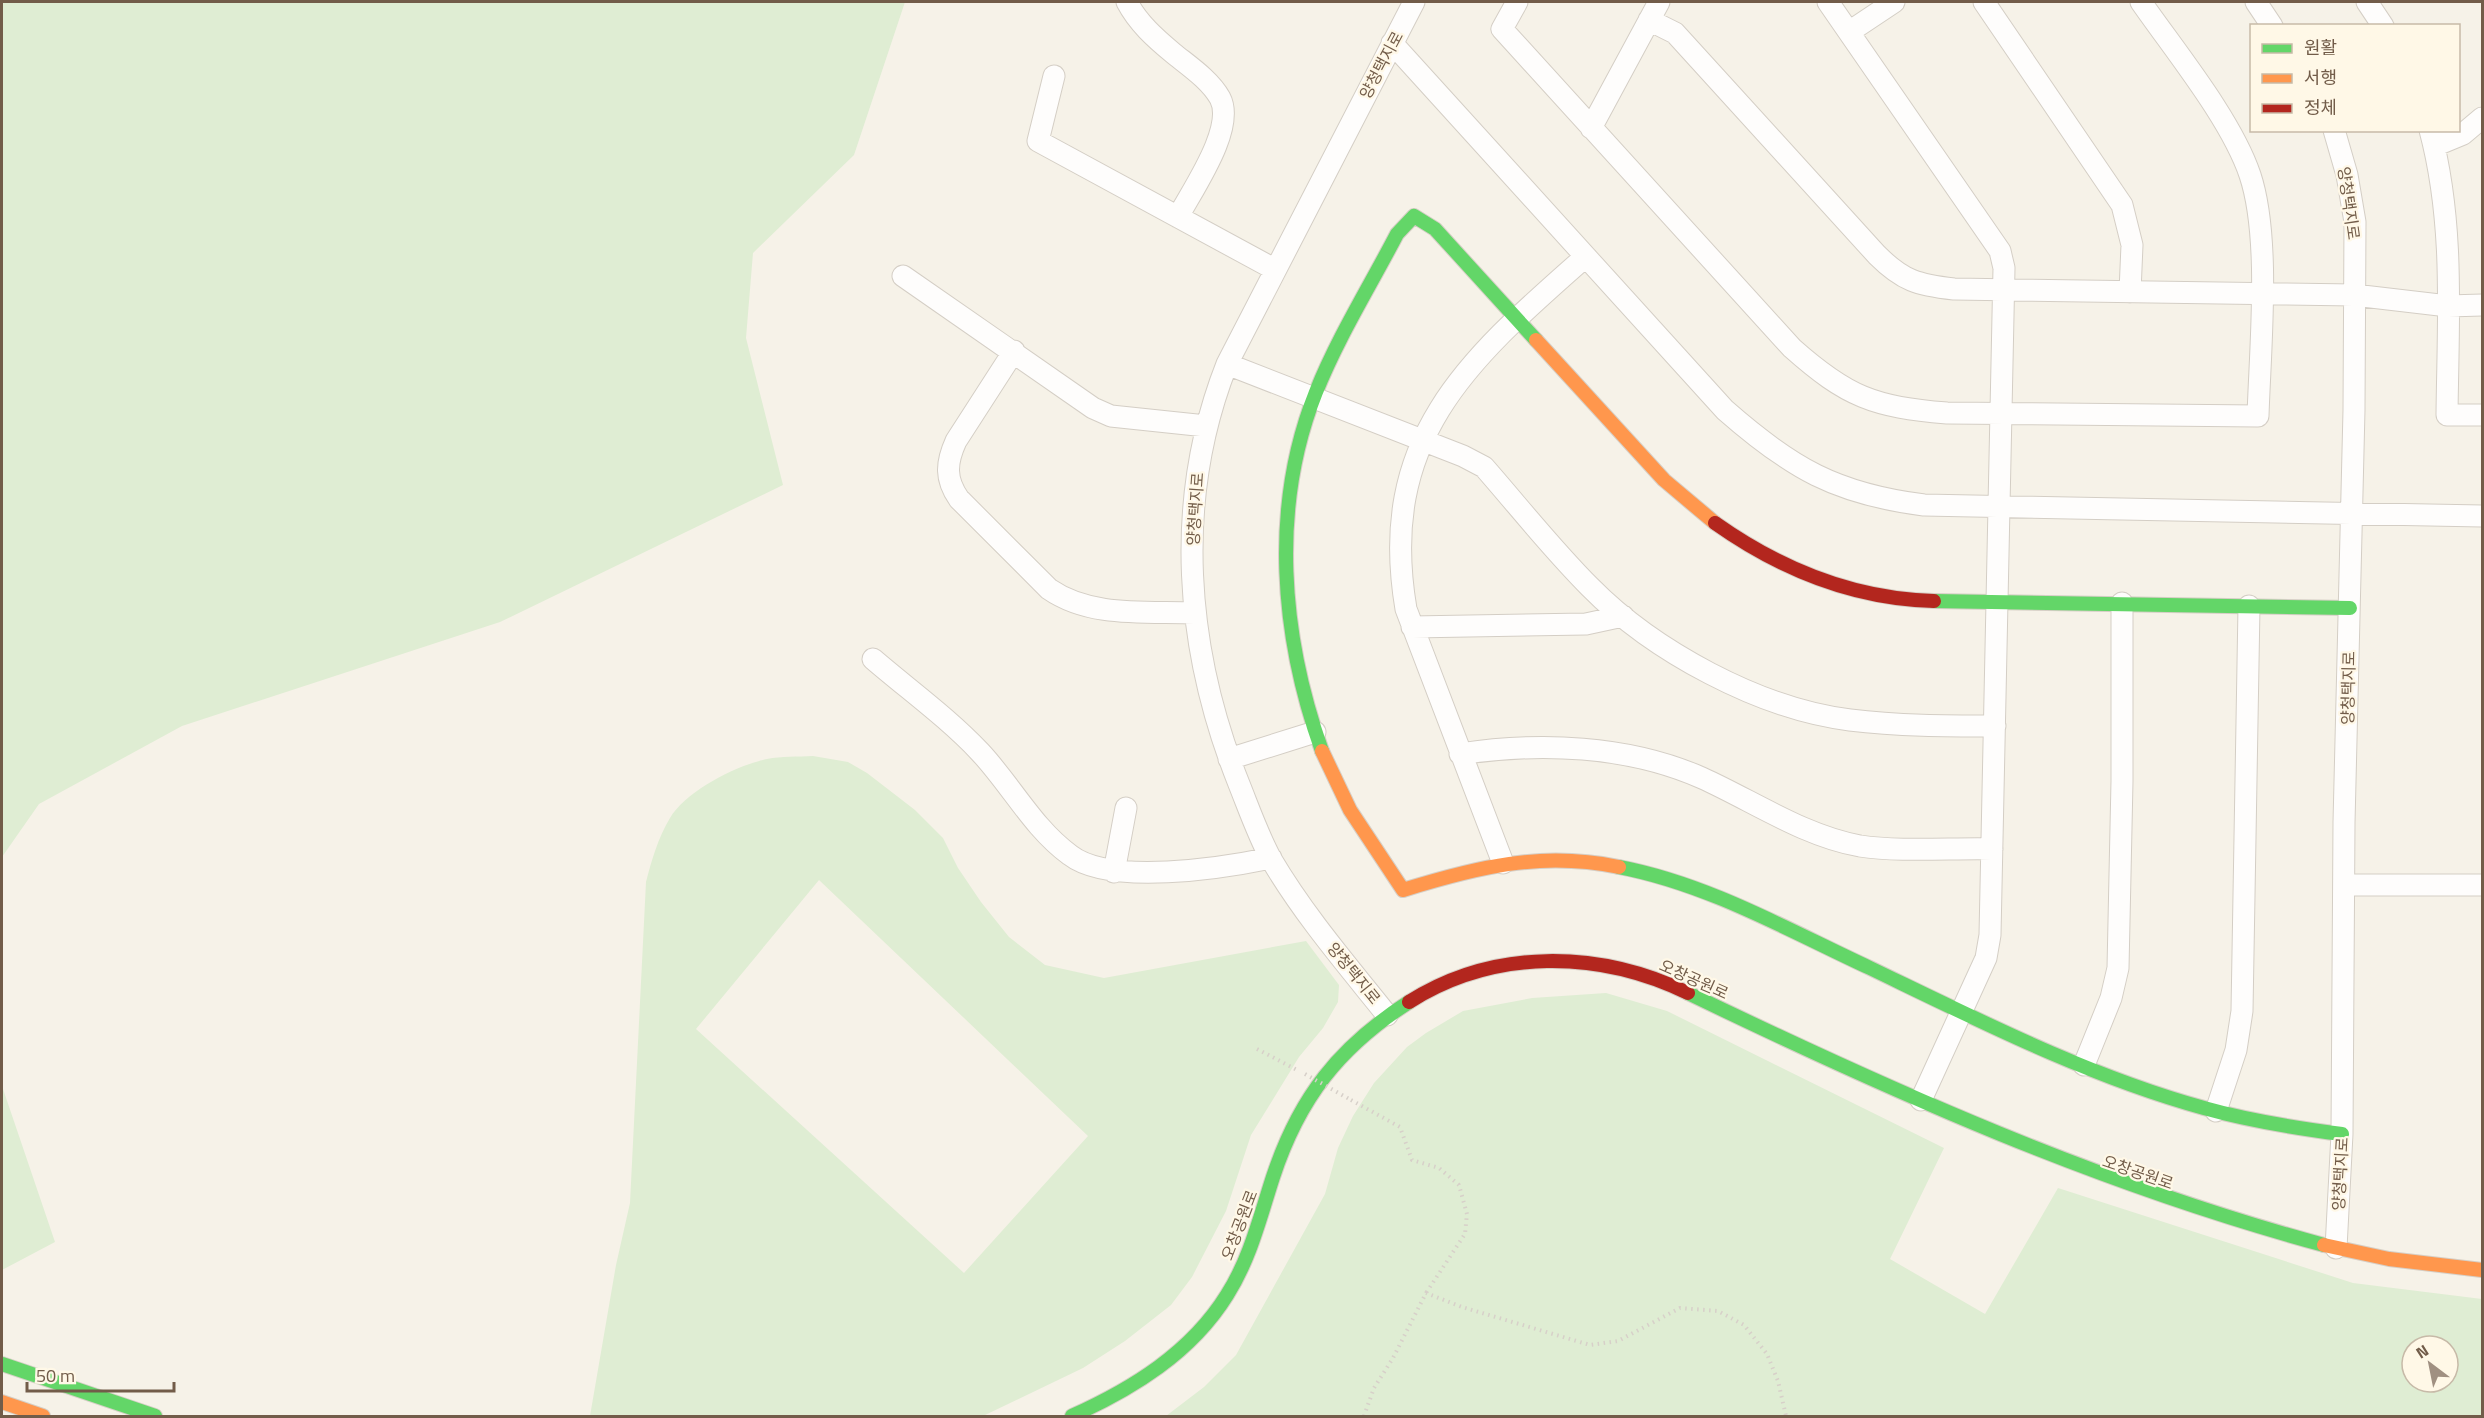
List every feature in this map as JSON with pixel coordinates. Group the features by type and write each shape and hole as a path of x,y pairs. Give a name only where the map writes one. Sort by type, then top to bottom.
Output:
{"street":[{"path":"1127,2 1140,22 1195,71 1221,99 1224,113 1221,133 1178,217"},
{"name":"양청택지로","path":"1387,1015 1306,913 1271,858 1229,759 1214,714 1199,645 1191,574 1192,516 1198,458 1227,364 1274,269 1414,2"},
{"path":"1517,2 1502,30 1792,348 1825,377 1866,399 1902,410 2002,414 2258,417 2260,240 2250,176 2225,125 2141,2"},
{"path":"1828,2 2000,251 2004,268 1990,935 1986,958 1921,1100"},
{"path":"1849,32 1894,2"},
{"path":"1984,2 2122,205 2132,245 2130,292"},
{"path":"2256,2 2271,24"},
{"path":"2367,2 2382,24"},
{"path":"1591,128 1654,11 1891,269 1904,279 1923,285 2004,290 2354,295 2448,306 2482,305"},
{"path":"1392,43 1725,410 1786,460 1824,481 1853,492 1889,501 1924,505 2482,516"},
{"path":"1054,76 1038,141 1274,269"},
{"path":"2482,118 2463,134 2432,138 2445,197 2448,235 2447,415 2482,416"},
{"name":"양청택지로","path":"2335,132 2347,175 2355,222 2342,1134 2336,1248"},
{"path":"2342,1134 2274,1125 2216,1111 2141,1088 1962,1012 1715,895 1673,878 1597,862 1548,860 1503,863 1461,872 1403,890 1344,797 1324,760 1299,675 1290,630 1284,552 1292,474 1313,399 1397,234 1414,216 1436,229 1664,480 1702,514 1740,541 1820,581 1901,600 2350,608"},
{"path":"1503,863 1412,627 1400,571 1400,529 1405,492 1432,420 1455,384 1477,356 1585,257"},
{"path":"903,276 1093,408 1111,416 1206,426"},
{"path":"1014,351 956,441 949,457 947,473 951,488 959,499 1049,589 1064,600 1100,610 1196,613"},
{"path":"1227,364 1463,456 1484,467 1590,587 1623,616 1666,649 1764,698 1848,720 1995,726"},
{"path":"2084,1065 2110,998 2118,968 2122,780 2122,603"},
{"path":"2216,1111 2236,1050 2242,1011 2248,606"},
{"path":"1412,627 1586,624 1623,616"},
{"path":"873,659 980,753 1026,811 1071,857 1114,872 1141,873 1271,858"},
{"path":"1229,759 1315,732"},
{"path":"1460,754 1530,749 1575,750 1658,760 1828,837 1861,846 1992,849"},
{"path":"1114,872 1126,808"},
{"path":"2344,885 2482,885"},
{"name":"오창공원로","path":"1072,1416 1132,1387 1163,1365 1209,1321 1229,1294 1241,1267 1300,1110 1331,1069 1358,1039 1387,1015 1437,985 1470,973 1513,963 1542,961 1602,964 1629,969 1665,982 2014,1143 2152,1195 2336,1248 2401,1261 2482,1270"},
{"path":"2,1364 155,1416"},
{"path":"2,1402 43,1416"}],"path":[{"path":"1257,1049 1400,1127 1412,1160 1439,1168 1459,1185 1467,1214 1465,1234 1426,1293 1394,1358 1374,1389 1364,1416"},
{"path":"1426,1293 1462,1307 1590,1345 1618,1341 1680,1308 1718,1311 1744,1325 1767,1354 1778,1381 1786,1416"}],"green space":[{"path":"2,2 905,2 854,155 753,253 746,338 783,485 500,622 182,726 39,804 2,857"},
{"path":"813,756 848,762 867,773 915,810 943,838 958,868 1009,937 1045,965 1104,978 1306,941 1339,985 1338,1002 1323,1028 1299,1057 1251,1135 1226,1211 1192,1277 1171,1305 1125,1341 1083,1368 983,1416 590,1416 616,1265 630,1203 646,882 653,857 670,818 688,798 700,789 727,773 755,762 778,757","holes":["819,880 1088,1136 964,1273 696,1029"]},
{"path":"1606,993 1667,1011 1944,1148 1890,1259 1985,1314 2058,1188 2353,1283 2482,1299 2482,1416 1166,1416 1204,1387 1236,1355 1325,1194 1338,1148 1353,1116 1374,1083 1407,1047 1463,1011 1532,998"},
{"path":"2,1086 55,1242 2,1270"}],"traffic: fast":[{"path":"1322,751 1297,663 1290,617 1286,572 1287,526 1292,480 1301,436 1316,392 1344,332 1397,234 1414,216 1435,229 1536,340"},
{"path":"1934,601 2350,608"},
{"path":"1619,867 1716,896 2034,1046 2118,1080 2221,1113 2273,1124 2342,1134"},
{"path":"1688,993 1843,1066 2000,1134 2160,1194 2324,1245"},
{"path":"1072,1416 1116,1394 1158,1367 1178,1352 1212,1316 1227,1295 1242,1267 1254,1238 1283,1149 1309,1099 1342,1056 1384,1019 1409,1002"},
{"path":"2,1364 155,1416"}],"traffic: slow":[{"path":"1536,340 1664,480 1715,523"},
{"path":"1322,751 1350,810 1403,890 1483,868 1536,861 1590,862 1619,867"},
{"path":"2324,1245 2389,1259 2482,1270"},
{"path":"2,1402 43,1416"}],"traffic: jam":[{"path":"1715,523 1765,554 1847,588 1904,599 1934,601"},
{"path":"1409,1002 1442,984 1476,972 1511,964 1547,961 1583,963 1619,969 1654,979 1688,993"}]}
